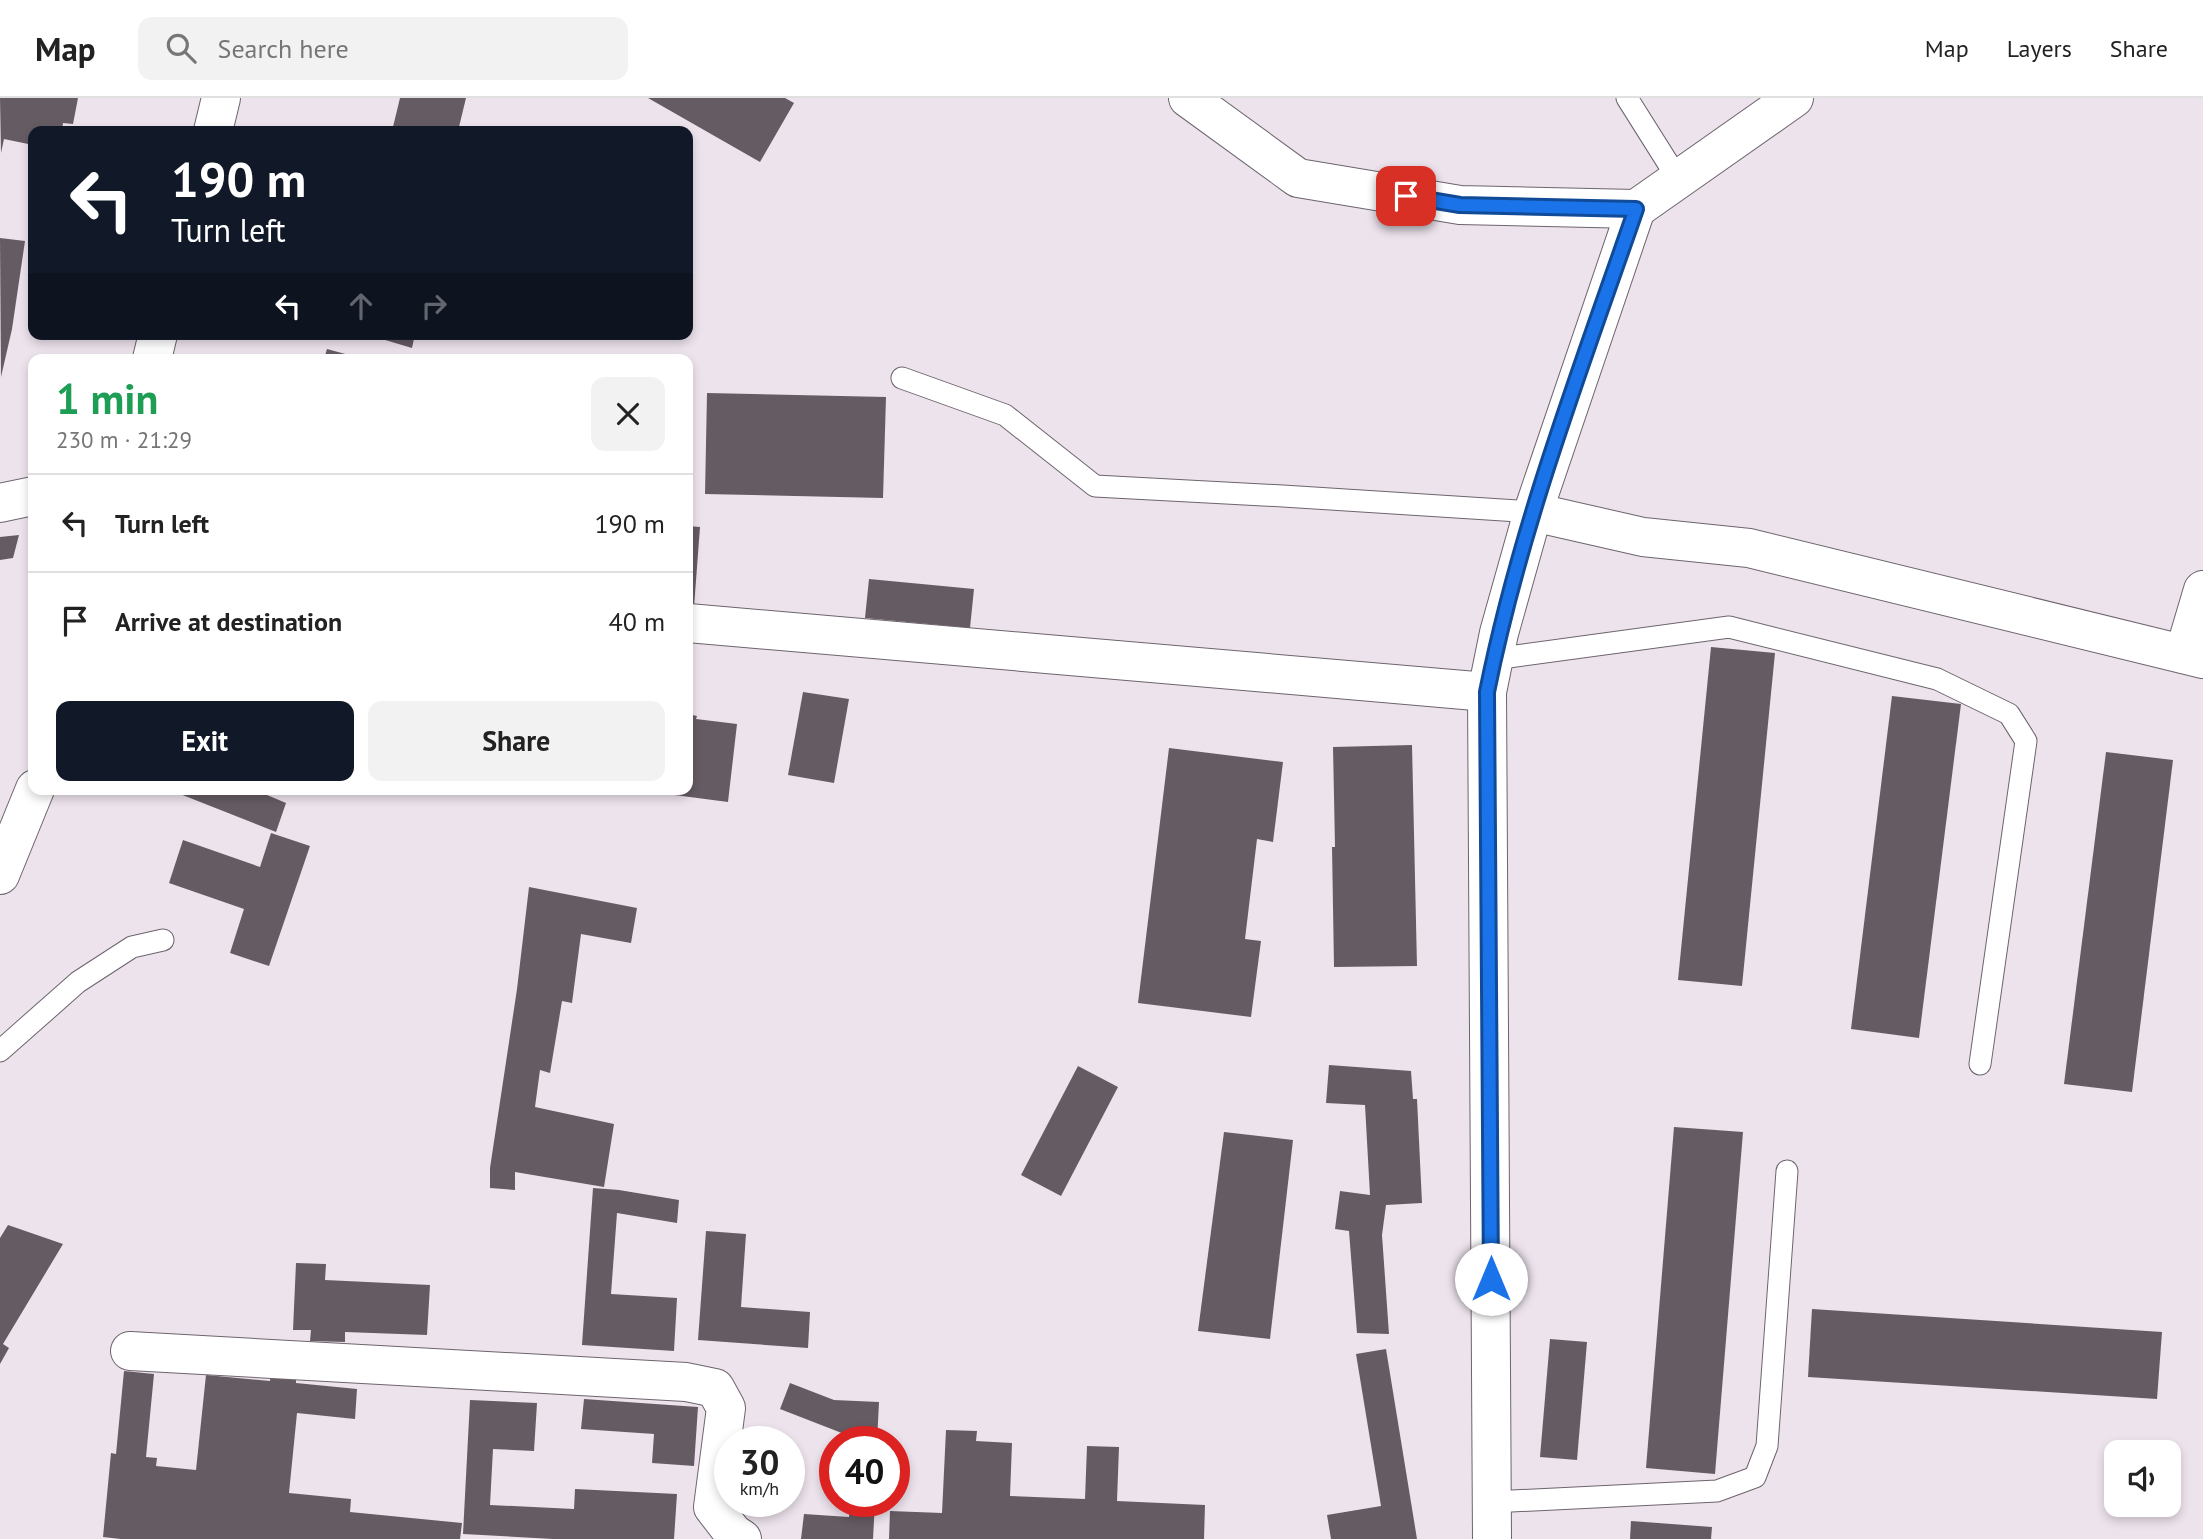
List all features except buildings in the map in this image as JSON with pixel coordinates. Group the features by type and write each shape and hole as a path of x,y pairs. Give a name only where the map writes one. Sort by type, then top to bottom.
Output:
{"street":[{"path":"214,126 222,98"},
{"path":"1188,98 1298,178 1460,205 1636,209"},
{"path":"1492,1520 1490,675 1533,512 1636,209 1794,98"},
{"path":"0,503 28,497"},
{"path":"1533,512 1643,537 1749,548 2194,657 2203,590"},
{"path":"693,624 1490,675"},
{"path":"0,875 33,795"},
{"path":"130,1351 685,1382 715,1388 726,1408 713,1507 733,1533 742,1539"}],"lane":[{"path":"1628,98 1678,179"},
{"path":"902,378 1005,415 1095,486 1283,495 1533,512"},
{"path":"1490,675 1729,627 1937,679 2009,714 2026,741 1980,1064"},
{"path":"0,1051 78,982 132,947 163,940"},
{"path":"1492,1520 1717,1491 1755,1477 1768,1446 1787,1171"}],"route":[{"path":"1406,196 1460,205 1636,209 1533,512 1499,633 1487,692 1491,1279"}]}
